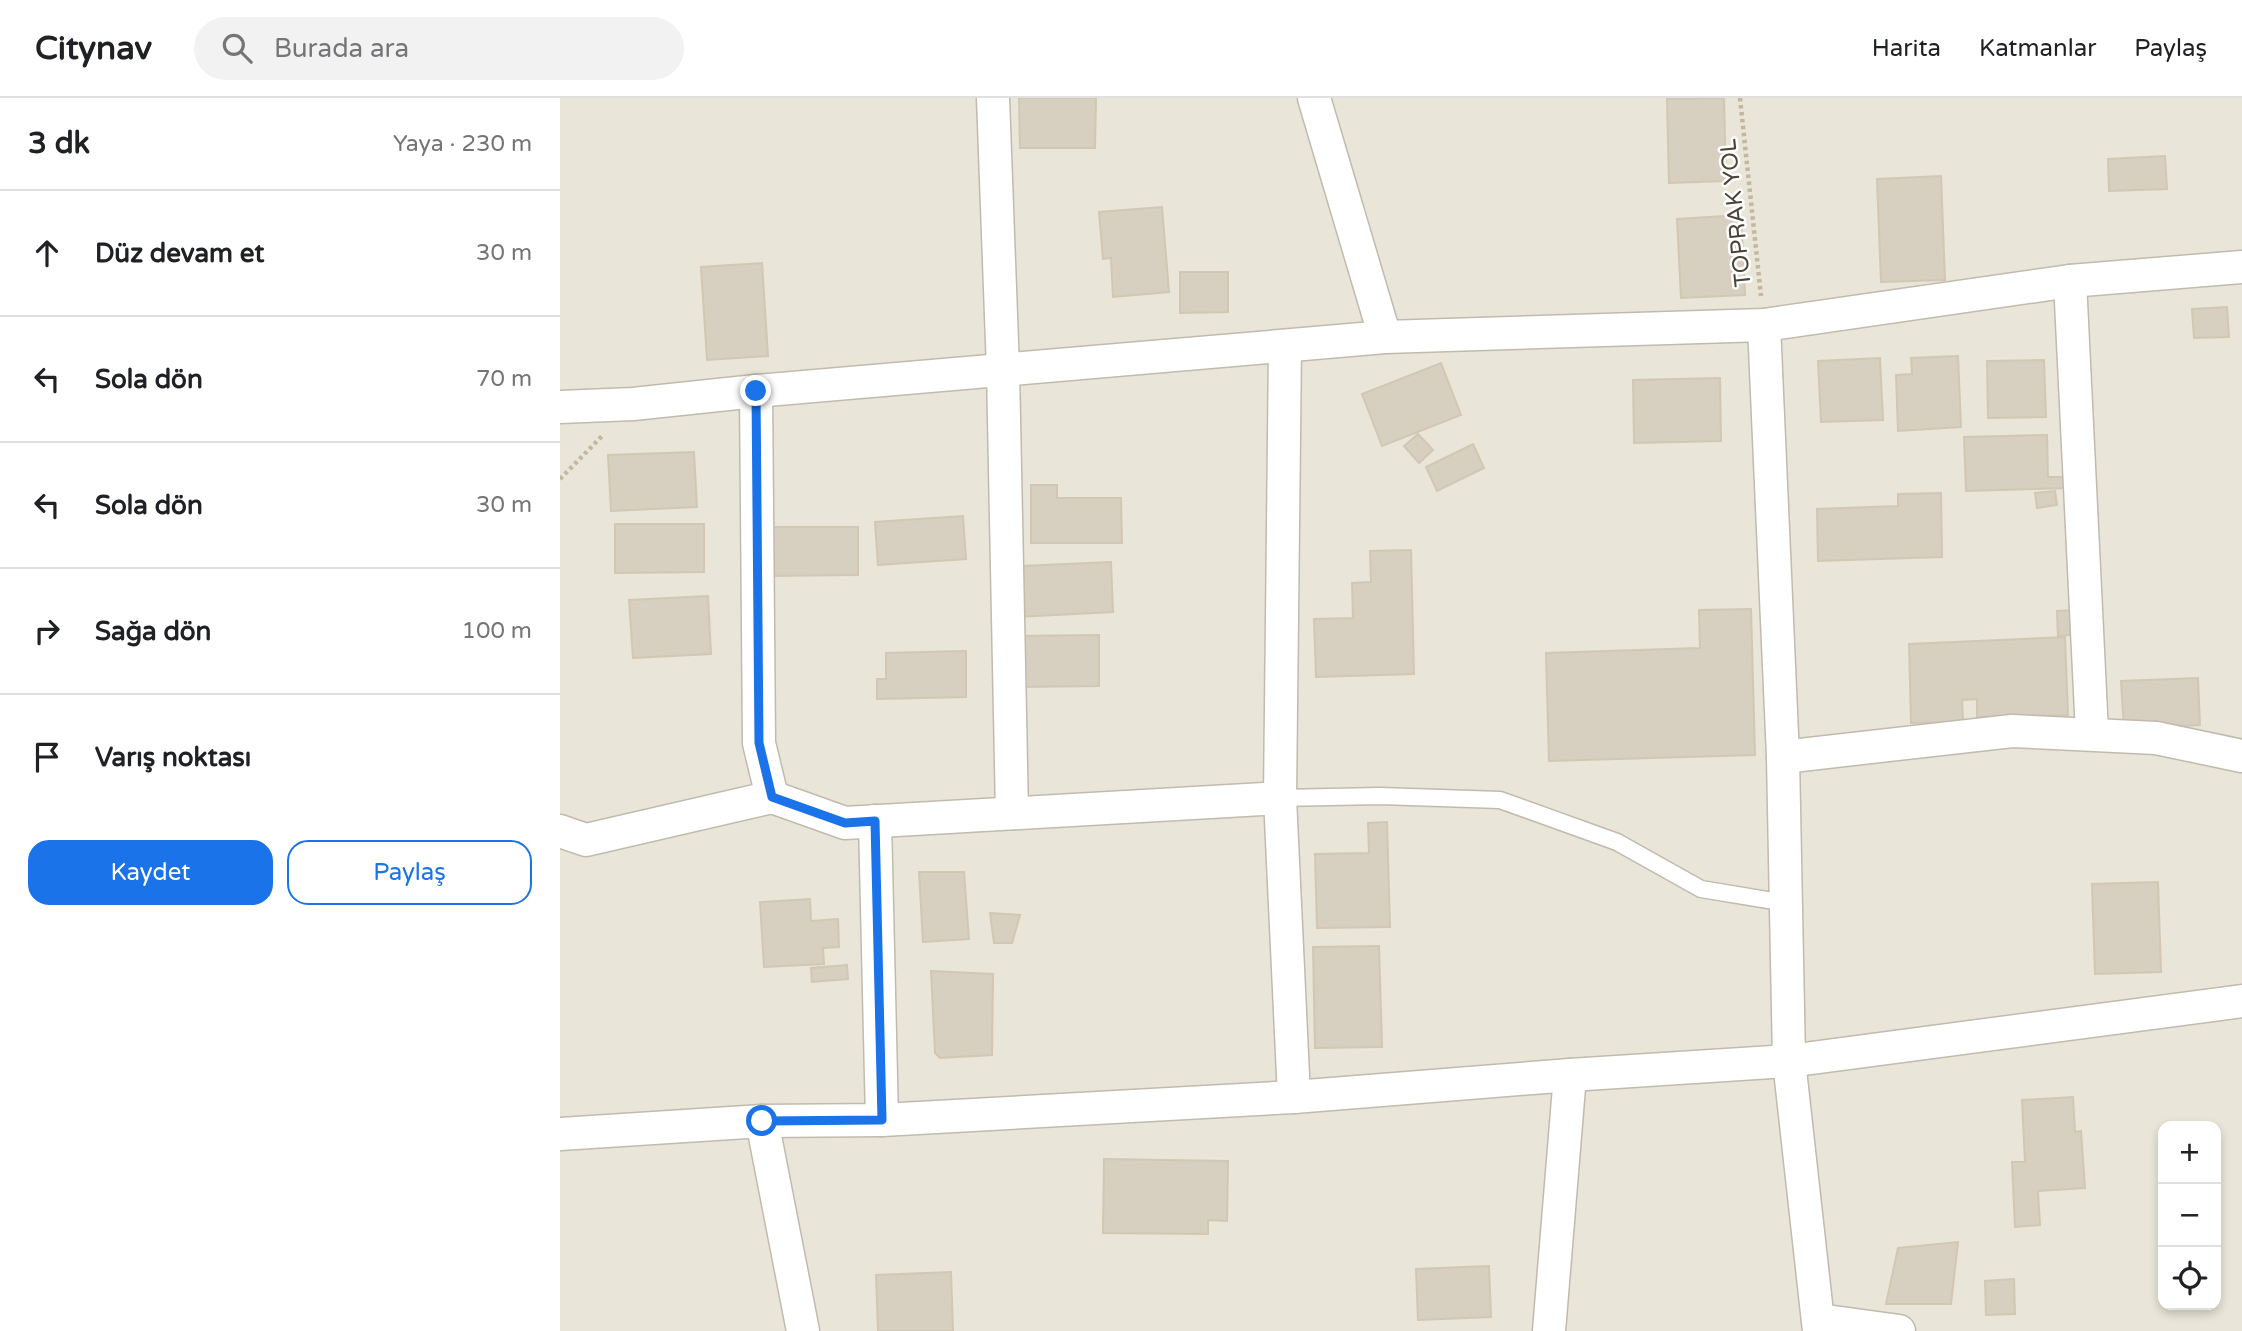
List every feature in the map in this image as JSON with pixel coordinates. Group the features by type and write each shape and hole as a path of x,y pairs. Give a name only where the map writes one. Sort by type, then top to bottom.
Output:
{"street":[{"path":"993,98 1003,370 1012,813"},
{"path":"1314,98 1385,337"},
{"path":"560,407 632,404 1385,337 1764,325 2070,281 2242,267"},
{"path":"2070,281 2092,733"},
{"path":"1764,325 1783,757 1789,1061 1819,1325 1899,1331"},
{"path":"1285,346 1280,798 1294,1097"},
{"path":"756,391 759,743 772,797"},
{"path":"1783,757 2012,731 2156,738 2242,756"},
{"path":"560,831 586,840 772,797 845,823 1280,798"},
{"path":"875,821 882,1120"},
{"path":"560,1134 762,1121 882,1120 1294,1097 1789,1061 2242,1001"},
{"path":"1549,1331 1570,1075"},
{"path":"762,1121 803,1331"}],"lane":[{"path":"1280,798 1380,796 1500,800 1617,842 1701,889 1786,903"}],"path":[{"name":"TOPRAK YOL","path":"1740,98 1764,325"},
{"path":"560,479 632,404"}],"shaded area":[{"path":"560,98 2242,98 2242,1331 560,1331"}],"building":[{"path":"1019,98 1096,98 1095,148 1020,148"},
{"path":"1724,98 1726,181 1669,183 1667,99"},
{"path":"2165,156 2167,189 2109,191 2108,159"},
{"path":"1941,176 1945,280 1881,282 1877,179"},
{"path":"1162,207 1169,292 1113,297 1111,258 1103,259 1099,212"},
{"path":"1741,215 1745,295 1681,298 1677,219"},
{"path":"762,263 768,356 707,360 701,267"},
{"path":"1180,272 1228,272 1228,312 1180,313"},
{"path":"2227,307 2229,337 2194,338 2192,309"},
{"path":"1958,356 1961,427 1898,431 1896,375 1912,374 1911,358"},
{"path":"1880,358 1883,420 1821,422 1818,361"},
{"path":"2044,360 2046,417 1988,418 1987,361"},
{"path":"1441,363 1461,415 1382,446 1362,394"},
{"path":"1720,378 1721,441 1634,443 1633,380"},
{"path":"1418,434 1433,450 1419,463 1404,446"},
{"path":"2047,435 2048,477 2070,477 2071,488 1966,491 1964,437"},
{"path":"1473,444 1484,468 1437,491 1426,467"},
{"path":"694,452 697,507 611,511 608,455"},
{"path":"1031,485 1057,485 1057,498 1121,498 1122,543 1031,543"},
{"path":"2055,491 2057,505 2037,508 2035,493"},
{"path":"1941,493 1942,557 1818,561 1817,509 1898,506 1898,494"},
{"path":"963,516 966,559 878,565 875,522"},
{"path":"615,524 704,524 704,572 615,573"},
{"path":"765,527 858,527 858,575 765,576"},
{"path":"1411,550 1414,674 1316,677 1314,619 1353,618 1352,583 1371,582 1370,551"},
{"path":"1111,562 1113,612 1014,617 1021,566"},
{"path":"708,596 711,654 633,658 629,600"},
{"path":"1751,609 1755,755 1549,761 1546,653 1700,648 1699,610"},
{"path":"2079,610 2081,634 2058,636 2057,611"},
{"path":"1099,635 1099,686 1016,687 1015,636"},
{"path":"2065,637 2068,715 1977,717 1977,699 1962,700 1963,722 1911,723 1909,644"},
{"path":"966,651 966,697 877,699 877,679 886,679 886,653"},
{"path":"2198,678 2200,725 2124,729 2121,681"},
{"path":"1387,822 1390,927 1317,928 1315,854 1369,853 1368,823"},
{"path":"919,872 964,872 969,939 923,942"},
{"path":"2158,882 2161,972 2095,974 2092,884"},
{"path":"810,899 811,921 838,919 839,947 823,948 824,964 764,967 760,902"},
{"path":"990,913 1020,915 1012,943 994,943"},
{"path":"1379,946 1382,1047 1315,1048 1313,947"},
{"path":"847,965 848,979 812,982 811,968"},
{"path":"931,971 993,974 992,1055 940,1058 935,1053"},
{"path":"2073,1097 2075,1132 2081,1131 2085,1188 2038,1191 2040,1225 2015,1227 2012,1162 2025,1162 2022,1100"},
{"path":"1104,1159 1228,1161 1227,1221 1208,1220 1208,1234 1103,1233"},
{"path":"1958,1242 1951,1304 1886,1304 1898,1248"},
{"path":"1489,1266 1491,1317 1418,1320 1416,1269"},
{"path":"951,1272 953,1331 878,1331 876,1275"},
{"path":"2014,1279 2015,1314 1986,1315 1985,1281"}],"route":[{"path":"756,391 759,743 772,797 845,823 875,821 882,1120 762,1121"}]}
